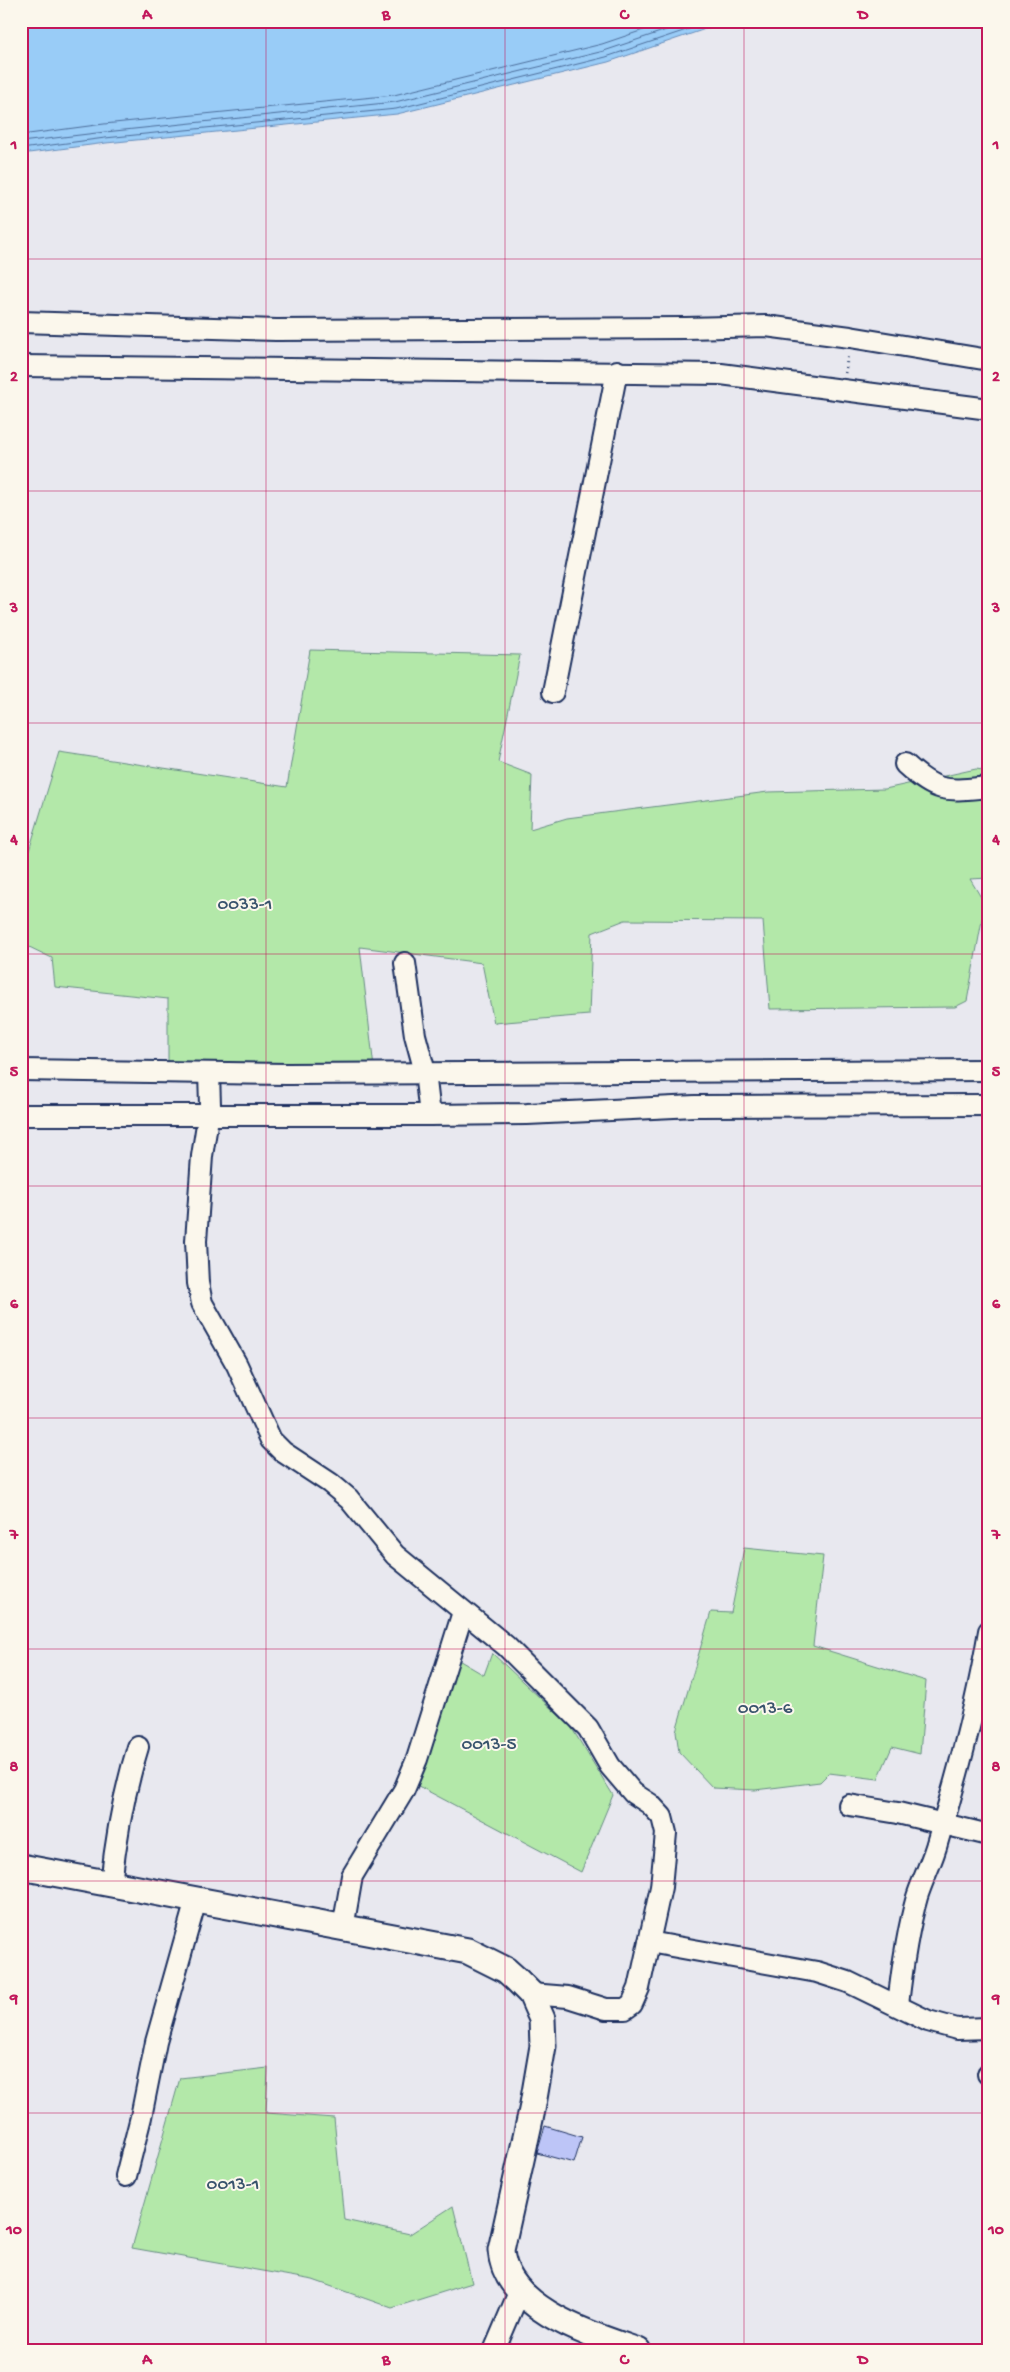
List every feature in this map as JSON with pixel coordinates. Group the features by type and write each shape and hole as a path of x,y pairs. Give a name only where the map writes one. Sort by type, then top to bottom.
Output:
{"main road":[{"path":"21,1867 468,1951 506,1970 531,1994 542,2019 543,2046 532,2110 501,2250 504,2269 520,2290 556,2319 590,2334 638,2351"}],"street":[{"path":"21,322 276,330 766,326 850,336 989,360"},
{"path":"21,366 617,371 721,374 989,409"},
{"path":"553,692 617,371"},
{"path":"905,764 936,788 989,787"},
{"path":"405,963 415,1035 425,1072 430,1116"},
{"path":"21,1070 209,1077 425,1072 989,1070"},
{"path":"209,1077 210,1110 201,1166 196,1241 198,1284 202,1302 237,1365 271,1440 283,1452 330,1483 349,1499 395,1556 506,1646 588,1728 610,1766 633,1793 650,1804 662,1816 666,1833 661,1887 639,1988 632,2004 625,2009 606,2009 568,1997 531,1994"},
{"path":"21,1115 210,1110 430,1116 527,1114 696,1106 989,1105"},
{"path":"342,1928 352,1876 404,1790 411,1774 464,1612"},
{"path":"898,2005 902,1968 913,1913 943,1824 979,1692 989,1630"},
{"path":"112,1884 121,1814 138,1747"},
{"path":"849,1805 898,1813 989,1835"},
{"path":"126,2176 141,2118 156,2042 196,1900"},
{"path":"649,1942 817,1972 848,1982 928,2021 957,2029 989,2028"},
{"path":"494,2351 520,2290"}],"path":[{"path":"842,391 850,336"}],"green space":[{"name":"0033-1","path":"310,650 520,655 498,762 532,775 530,829 567,818 768,792 885,789 976,769 989,771 989,878 970,879 985,904 967,1001 955,1007 770,1009 763,921 625,920 592,933 589,1015 494,1023 482,963 360,947 374,1068 168,1071 168,999 55,987 52,958 21,943 21,877 59,752 287,787"},
{"name":"0013-6","path":"744,1548 823,1556 813,1646 926,1681 920,1754 892,1747 878,1779 829,1773 820,1782 755,1790 713,1788 679,1752 676,1731 711,1612 731,1613"},
{"name":"0013-5","path":"445,1652 484,1675 492,1653 571,1727 613,1795 581,1872 405,1779"},
{"name":"0013-1","path":"268,2068 266,2113 334,2118 344,2220 410,2234 453,2206 472,2283 392,2308 313,2280 132,2248 180,2078"}],"water":[{"path":"21,21 729,21 608,62 397,114 106,143 21,154"}],"building":[{"path":"545,2126 582,2137 574,2163 537,2153"}]}
